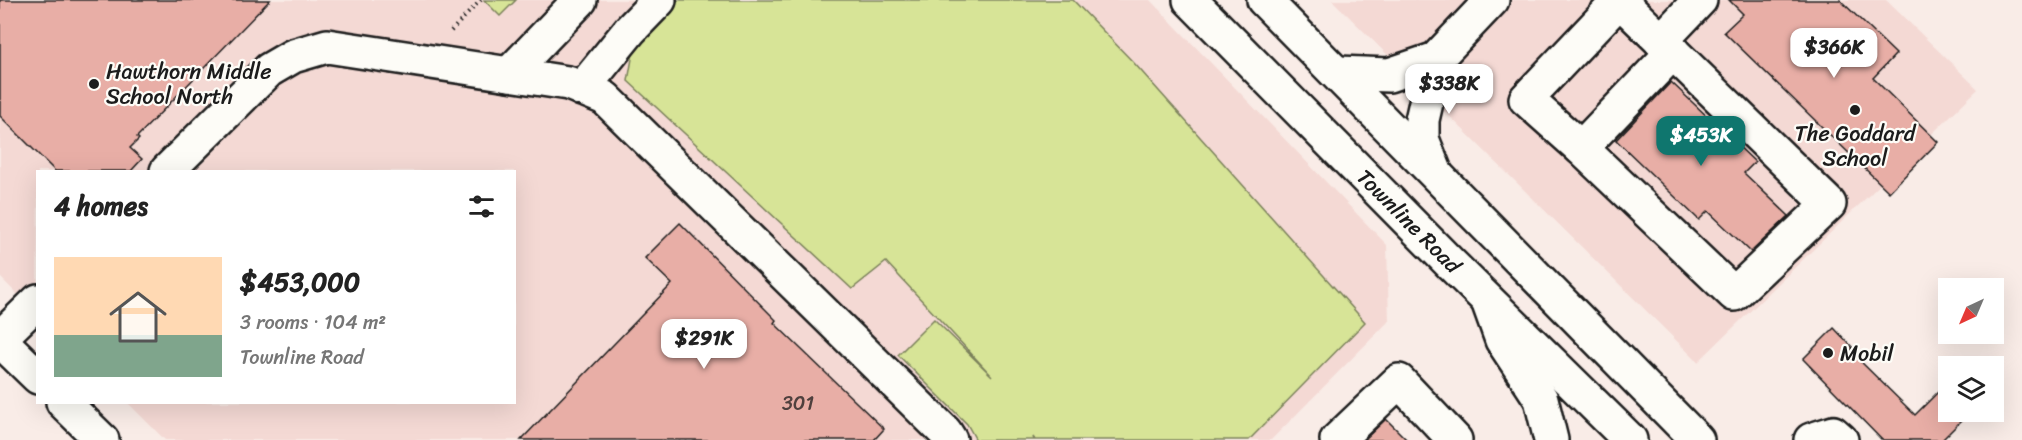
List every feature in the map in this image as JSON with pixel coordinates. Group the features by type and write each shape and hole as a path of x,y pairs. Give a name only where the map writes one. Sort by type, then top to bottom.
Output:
{"main road":[{"path":"509,74 580,0"},
{"path":"582,89 630,30 658,0"},
{"name":"Townline Road","path":"1191,0 1488,301 1630,440"},
{"path":"1264,0 1697,440"},
{"path":"1338,73 1389,75 1436,59 1492,0"},
{"path":"1620,0 1829,204 1734,294 1581,148 1526,99 1620,0"},
{"path":"1581,148 1667,46 1700,0"},
{"path":"169,170 269,70 293,56 327,46 568,83 604,98 945,432 950,440"},
{"path":"1436,59 1422,120 1422,139 1436,174"},
{"path":"1488,301 1502,340 1541,399 1551,440"},
{"path":"36,303 0,339 36,375"},
{"path":"1337,440 1399,381 1455,440"},
{"path":"65,404 102,440"},
{"path":"1811,440 1833,433 1841,440"}],"path":[{"path":"451,31 481,0"}],"shaded area":[{"path":"0,0 1150,0 1387,245 1389,321 1271,440 165,440 129,404 516,404 516,170 36,170 36,313 0,277"},
{"path":"1332,0 1886,0 1978,89 1698,362"}],"green space":[{"path":"484,0 516,0 500,16"},
{"path":"670,0 1073,0 1134,63 1365,322 1249,440 1035,440 1033,437 1034,440 976,440 967,424 898,355 934,319 992,376 886,262 852,289 628,81 636,36"}],"building":[{"name":"Hawthorn Middle School North","path":"0,0 270,0 137,137 139,139 130,148 142,159 132,170 54,170 0,116"},
{"name":"The Goddard School","path":"1729,0 1840,0 1896,54 1873,78 1938,142 1889,192 1724,32 1743,14"},
{"path":"1671,82 1755,162 1744,173 1789,216 1751,252 1708,211 1699,220 1616,140"},
{"path":"680,223 776,320 774,323 884,429 874,440 521,440 672,284 645,258"},
{"name":"Mobil","path":"1834,328 1853,348 1850,351 1915,415 1938,392 1938,422 1960,422 1942,440 1882,440 1803,359"},
{"path":"1386,419 1407,440 1364,440"}],"place":[{"name":"Hawthorn Middle School North","path":"94,84"},
{"name":"The Goddard School","path":"1855,110"},
{"name":"Mobil","path":"1828,353"}]}
